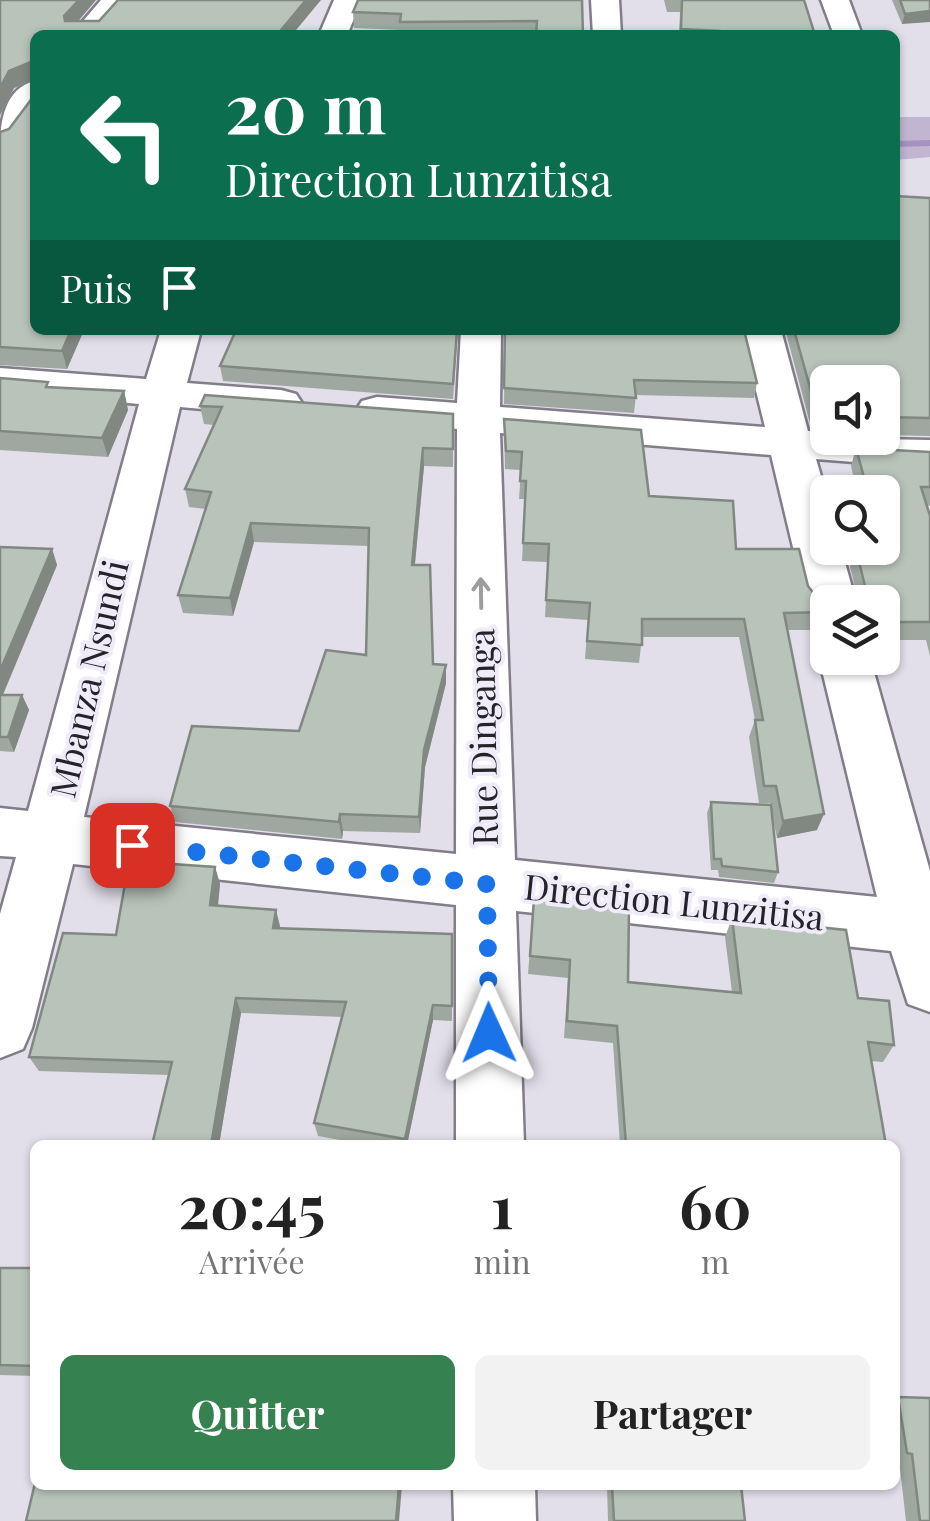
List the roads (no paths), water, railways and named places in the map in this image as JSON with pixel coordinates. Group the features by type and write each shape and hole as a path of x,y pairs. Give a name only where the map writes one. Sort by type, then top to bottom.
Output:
{"street":[{"path":"89,30 116,0"},
{"path":"336,30 348,0"},
{"path":"604,0 607,30"},
{"path":"834,0 846,30"},
{"path":"0,137 30,97"},
{"name":"Mbanza Nsundi","path":"0,1028 26,834 180,335"},
{"name":"Rue Dinganga","path":"480,335 490,1140"},
{"path":"762,335 827,585"},
{"path":"0,380 930,454"},
{"path":"850,675 922,928 930,984"},
{"name":"Direction Lunzitisa","path":"26,834 922,928"},
{"path":"494,1490 495,1521"}],"waterway":[{"path":"900,144 930,143"}]}
